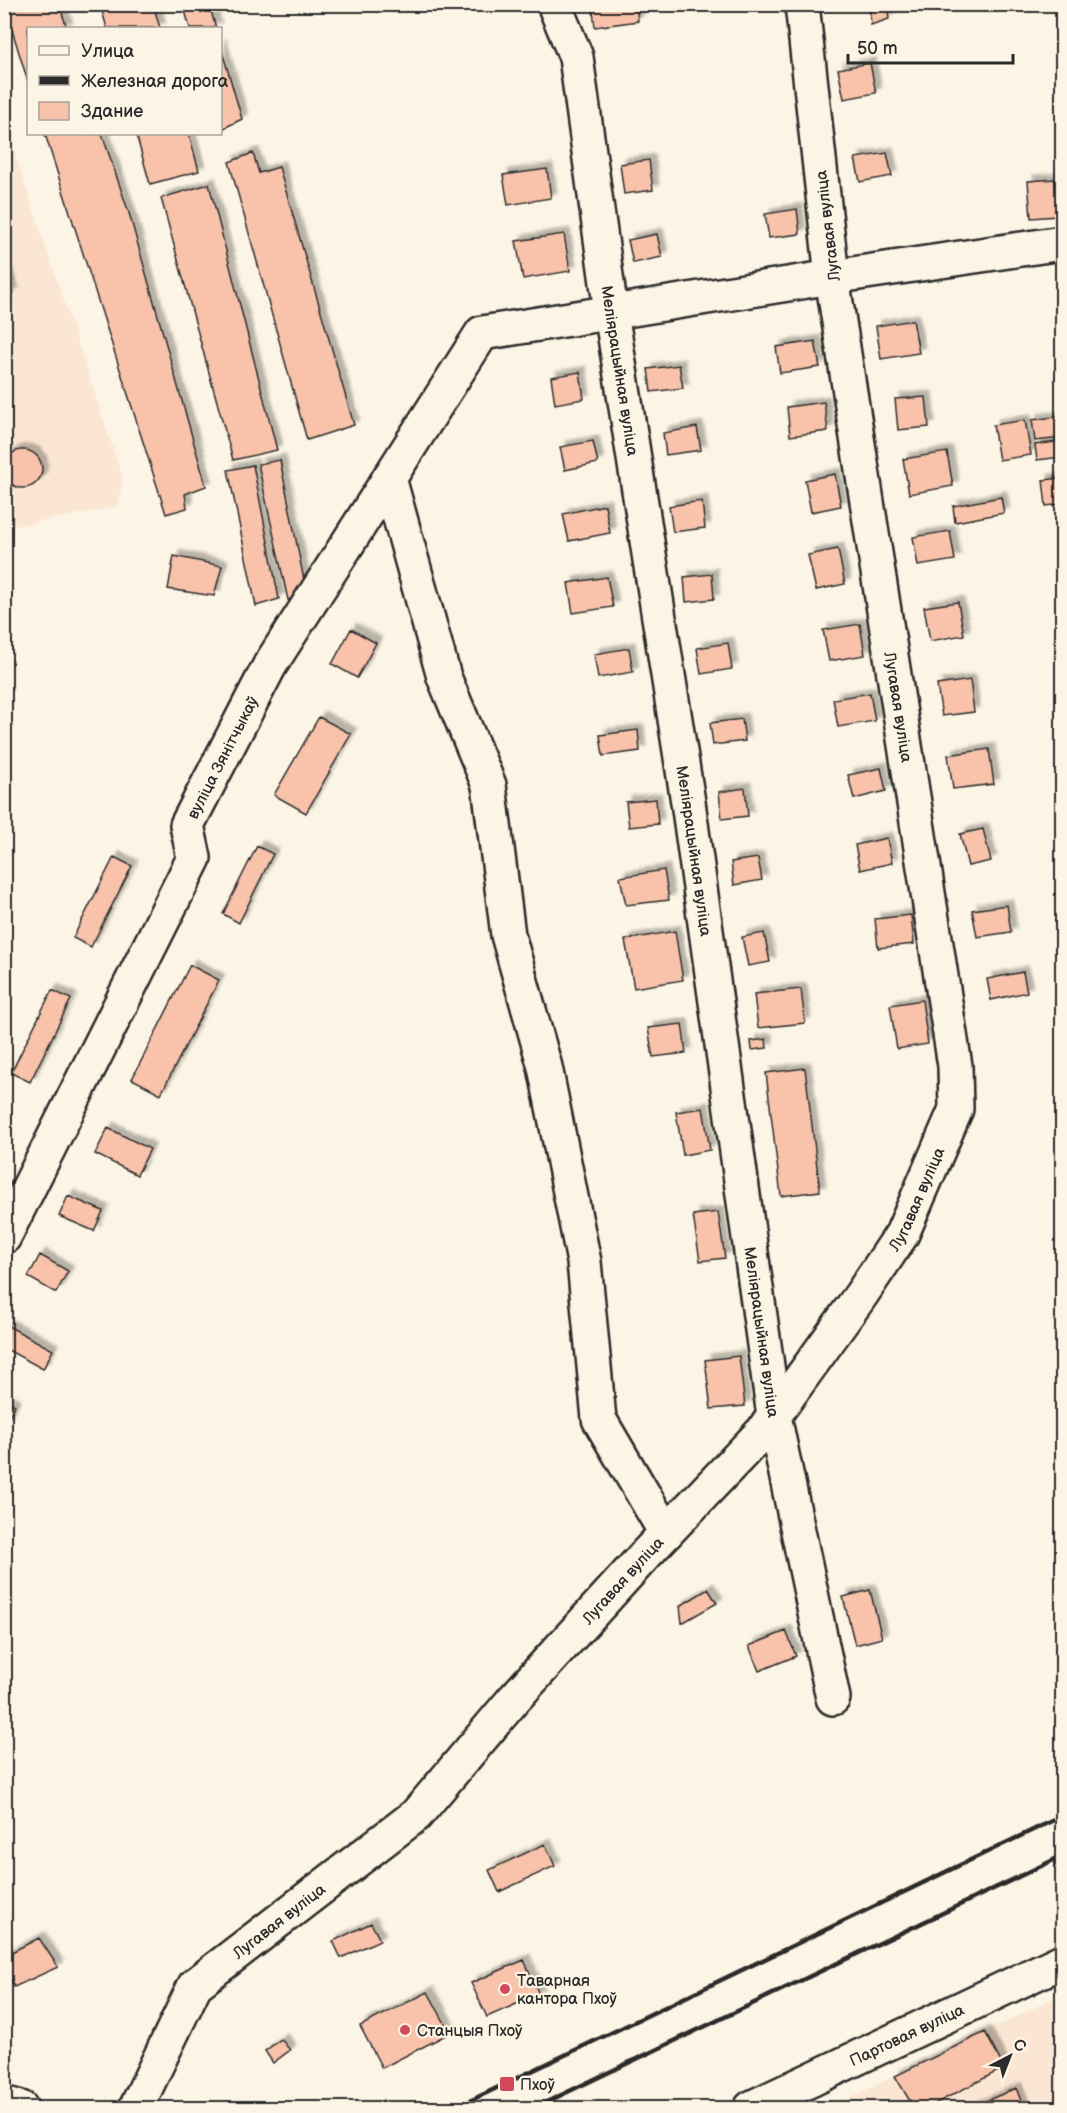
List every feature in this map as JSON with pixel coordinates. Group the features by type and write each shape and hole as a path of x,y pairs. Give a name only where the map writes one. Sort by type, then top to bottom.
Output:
{"street":[{"name":"Меліярацыйная вуліца","path":"554,4 576,57 611,312 688,802 774,1416 833,1698"},
{"name":"Лугавая вуліца","path":"136,2109 195,1985 416,1815 514,1699 763,1431 902,1234 956,1109 955,1066 832,277 802,4"},
{"path":"611,312 1062,243"},
{"name":"вуліца Зянітчыкаў","path":"4,1238 194,858 187,825 270,664 482,333 611,312"},
{"path":"389,478 444,678 489,785 508,935 545,1067 584,1262 599,1419 666,1533"},
{"name":"Партовая вуліца","path":"751,2109 1062,1961"},
{"path":"4,2103 21,2109"}],"shaded area":[{"path":"4,121 123,478 118,507 5,528"},
{"path":"1062,1994 1062,2108 829,2108 985,2032"}],"building":[{"path":"4,4 59,4 67,27 27,27 27,79"},
{"path":"100,4 153,4 160,27 107,27"},
{"path":"183,4 209,4 216,27 190,27"},
{"path":"592,4 636,4 638,21 595,27"},
{"path":"869,4 887,4 889,19 871,25"},
{"path":"222,51 242,119 222,129"},
{"path":"870,63 876,93 844,99 838,69"},
{"path":"45,135 102,135 129,213 206,486 185,494 187,508 166,514"},
{"path":"136,135 189,135 199,171 150,184"},
{"path":"253,153 259,173 279,167 354,425 307,440 229,162"},
{"path":"887,153 892,176 860,182 855,158"},
{"path":"649,160 653,190 624,194 620,164"},
{"path":"547,169 551,198 508,205 503,175"},
{"path":"1055,179 1058,216 1031,218 1028,181"},
{"path":"209,184 277,450 233,460 161,198"},
{"path":"797,209 800,234 769,238 765,214"},
{"path":"564,234 570,271 523,279 516,241"},
{"path":"657,234 662,257 633,263 628,240"},
{"path":"4,268 13,293 4,296"},
{"path":"913,320 919,353 881,359 876,326"},
{"path":"815,341 820,367 780,373 776,347"},
{"path":"679,365 683,388 651,392 648,369"},
{"path":"580,372 584,399 555,404 551,377"},
{"path":"926,397 929,427 898,430 895,399"},
{"path":"824,402 828,431 790,436 787,407"},
{"path":"1062,416 1062,438 1035,441 1032,420"},
{"path":"1025,420 1031,455 999,460 993,425"},
{"path":"697,427 701,450 666,455 663,433"},
{"path":"593,441 598,463 565,470 560,447"},
{"path":"1062,441 1062,457 1037,460 1035,445"},
{"path":"23,450 37,455 42,469 37,483 23,488 9,483 4,469 9,455"},
{"path":"947,452 953,486 909,494 903,459"},
{"path":"280,460 307,595 288,600 258,464"},
{"path":"253,465 279,599 256,606 228,470"},
{"path":"835,474 841,506 811,512 805,480"},
{"path":"1062,478 1062,504 1046,506 1043,480"},
{"path":"1001,497 1004,513 955,522 953,506"},
{"path":"702,501 705,528 673,532 669,506"},
{"path":"605,505 610,533 569,541 563,514"},
{"path":"950,531 955,560 918,566 913,537"},
{"path":"838,549 845,584 816,590 808,555"},
{"path":"174,556 222,566 214,596 168,589"},
{"path":"712,574 714,599 686,602 684,577"},
{"path":"607,577 613,607 573,613 568,583"},
{"path":"958,602 964,635 930,641 924,607"},
{"path":"860,624 865,655 829,661 823,630"},
{"path":"351,629 376,643 357,678 332,664"},
{"path":"728,643 732,669 701,674 697,648"},
{"path":"629,648 633,672 598,678 594,654"},
{"path":"970,680 974,712 942,716 937,685"},
{"path":"870,693 875,721 838,727 833,699"},
{"path":"319,717 351,734 306,813 274,795"},
{"path":"742,719 745,741 713,745 710,723"},
{"path":"638,730 640,751 603,756 600,735"},
{"path":"989,749 994,784 953,789 948,755"},
{"path":"881,768 886,791 854,799 848,775"},
{"path":"745,788 748,816 722,819 719,792"},
{"path":"656,799 658,824 629,827 626,802"},
{"path":"983,829 991,861 968,866 960,834"},
{"path":"887,838 892,863 860,870 855,845"},
{"path":"257,846 273,854 239,923 223,914"},
{"path":"114,857 132,866 91,947 73,938"},
{"path":"758,858 762,880 734,885 731,862"},
{"path":"664,870 669,900 626,905 620,877"},
{"path":"1007,905 1011,932 977,937 972,910"},
{"path":"911,915 914,944 878,948 875,919"},
{"path":"675,931 683,980 634,988 625,940"},
{"path":"764,933 770,962 748,966 742,937"},
{"path":"190,965 219,980 161,1094 132,1079"},
{"path":"1023,972 1027,992 991,1000 987,979"},
{"path":"801,989 805,1023 758,1028 754,994"},
{"path":"52,990 71,999 30,1082 11,1073"},
{"path":"922,1000 928,1044 897,1049 890,1005"},
{"path":"682,1024 686,1053 653,1057 648,1028"},
{"path":"766,1039 767,1048 752,1050 751,1041"},
{"path":"805,1068 820,1191 781,1196 766,1073"},
{"path":"703,1108 710,1150 683,1155 676,1112"},
{"path":"108,1128 150,1149 137,1175 95,1154"},
{"path":"68,1196 103,1211 94,1231 59,1216"},
{"path":"718,1212 725,1258 700,1261 693,1215"},
{"path":"40,1255 68,1271 56,1293 28,1277"},
{"path":"6,1325 53,1350 43,1369 4,1348"},
{"path":"739,1356 745,1406 711,1409 705,1360"},
{"path":"4,1400 15,1405 6,1422 4,1421"},
{"path":"708,1589 717,1603 682,1623 680,1606"},
{"path":"870,1590 882,1638 855,1645 843,1597"},
{"path":"786,1631 796,1656 759,1671 749,1646"},
{"path":"545,1844 555,1866 499,1892 489,1870"},
{"path":"371,1923 380,1940 341,1958 333,1941"},
{"path":"39,1938 58,1967 14,1987 4,1967 4,1956"},
{"name":"Таварная кантора Пхоў","path":"524,1960 539,1994 487,2017 471,1983"},
{"name":"Станцыя Пхоў","path":"428,1992 450,2033 382,2068 360,2026"},
{"path":"985,2032 1004,2068 927,2108 914,2108 895,2076"},
{"path":"281,2039 290,2050 273,2063 265,2051"},
{"path":"1016,2088 1024,2108 970,2108"}],"railway":[{"path":"455,2108 1062,1816"},
{"path":"534,2108 1062,1856"}],"place":[{"name":"Таварная кантора Пхоў","path":"505,1989"},
{"name":"Станцыя Пхоў","path":"405,2030"},
{"name":"Пхоў","path":"507,2084"}]}
